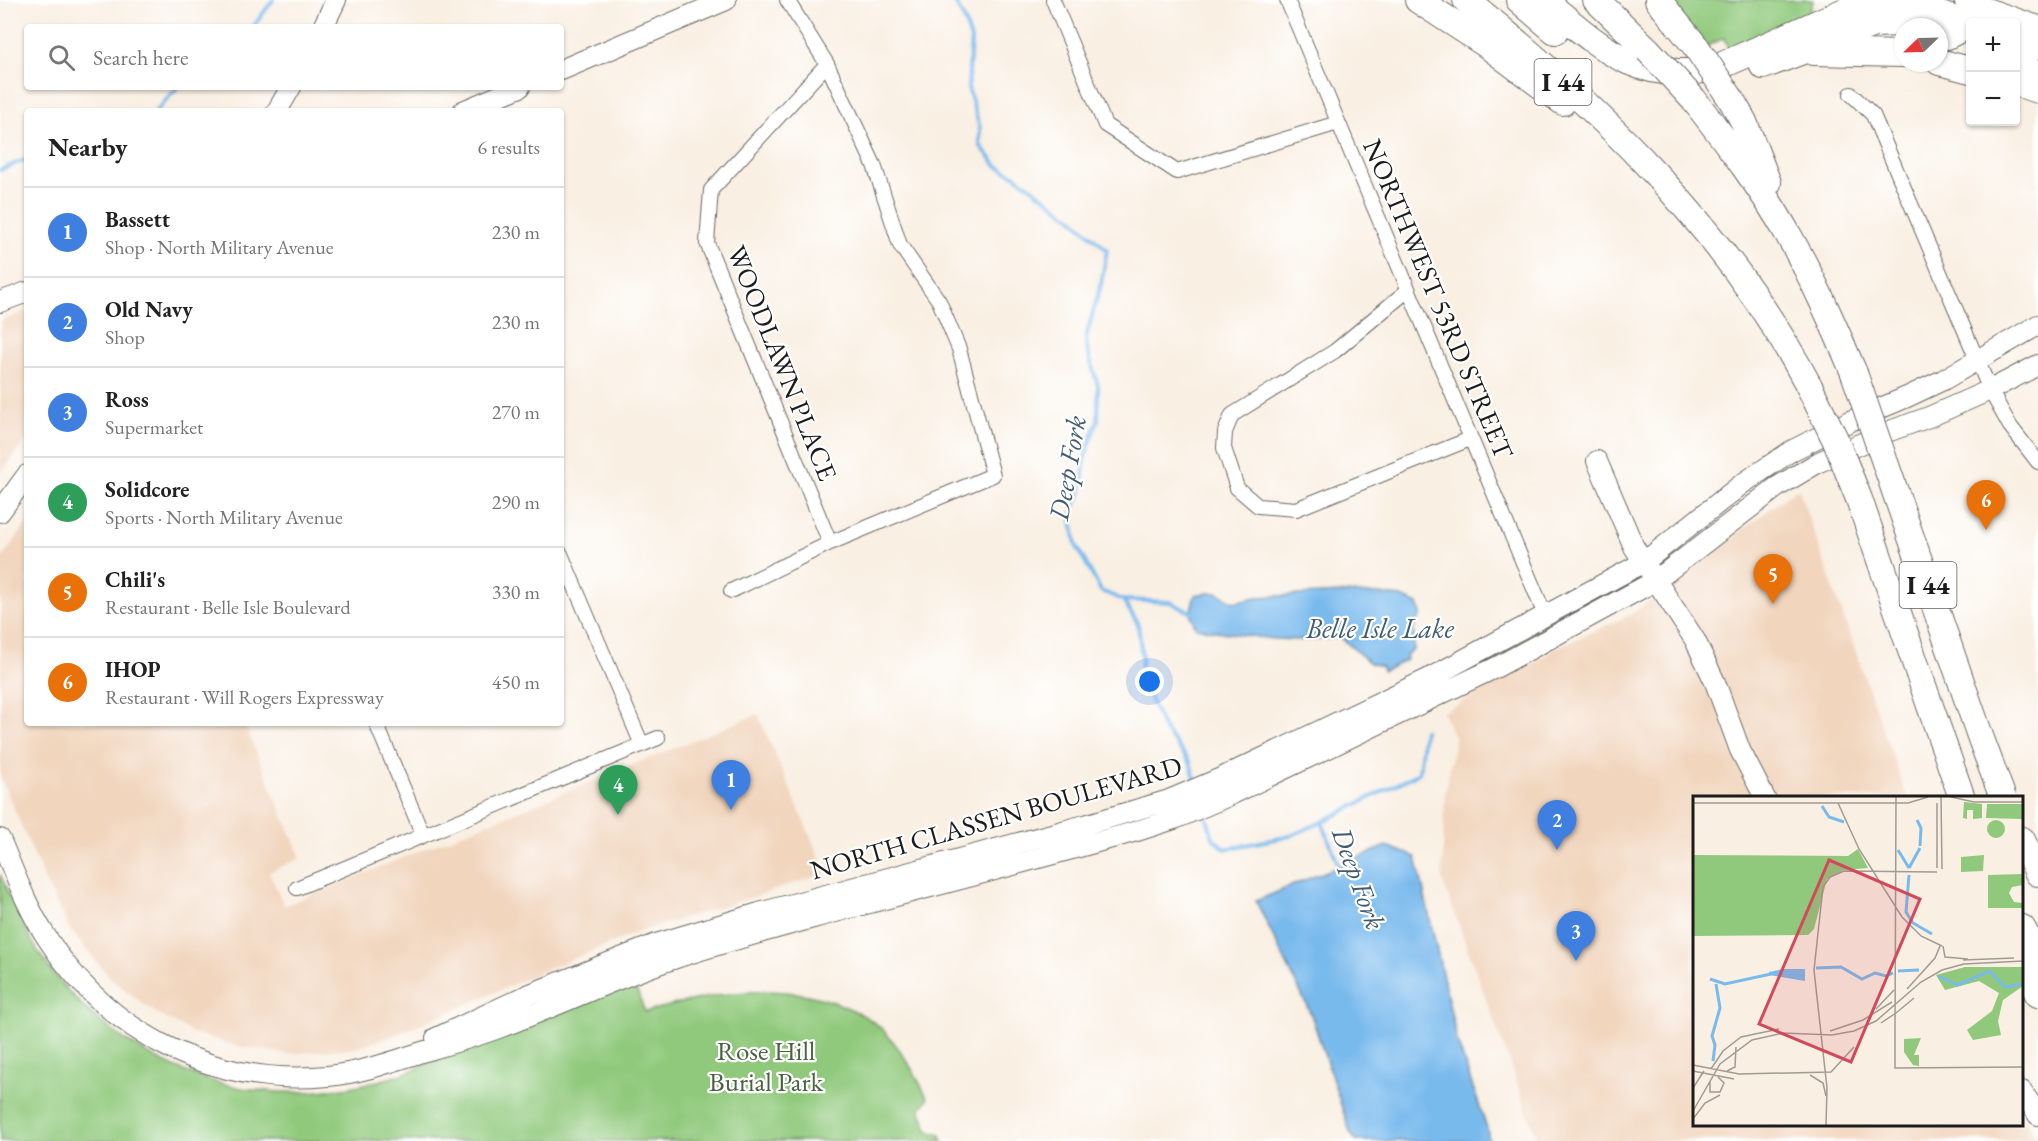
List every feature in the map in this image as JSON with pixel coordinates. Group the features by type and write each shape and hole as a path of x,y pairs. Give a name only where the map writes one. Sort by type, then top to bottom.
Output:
{"highway":[{"path":"1418,0 1487,45 1654,171"},
{"name":"I 44","path":"1466,0 1547,68 1654,171 1684,204 1741,276 1787,345 1835,439 1859,499 1961,796"},
{"path":"1519,0 1585,57 1630,81 1650,86 1698,88 1712,85 1874,24 1894,23"},
{"path":"1544,0 1607,52 1646,68 1679,73 1699,72 1719,67 1858,5 1895,1 1970,16"},
{"name":"I 44","path":"1596,0 1648,50 1694,100 1756,184 1788,234 1831,317 1854,373 2002,796"},
{"path":"1658,0 1696,48 1744,122 1788,234"},
{"path":"1809,27 1819,9 1819,0"},
{"path":"1950,0 1970,16"},
{"path":"1948,35 1970,16"},
{"path":"1855,31 1894,39"},
{"path":"2020,40 2038,46"},
{"path":"1787,56 1824,51 1894,54"},
{"path":"1948,52 1966,56"},
{"path":"1948,64 1966,69"},
{"path":"2023,842 2038,873"},
{"path":"2023,930 2038,956"},
{"path":"2023,962 2038,994"}],"main road":[{"path":"324,24 336,0"},
{"path":"564,68 726,0"},
{"path":"1970,16 2038,26"},
{"path":"279,108 289,90"},
{"path":"469,108 513,90"},
{"path":"0,302 24,293"},
{"name":"NORTH CLASSEN BOULEVARD","path":"1222,788 1644,562 1750,478 1791,451 1977,362 2038,325"},
{"name":"NORTH CLASSEN BOULEVARD","path":"0,839 45,935 65,965 104,1006 139,1031 175,1051 210,1065 271,1077 331,1076 383,1065 495,1029 762,922 1088,835 1173,809 1497,667 1655,581 1777,487 1819,462 1990,390 2038,365"},
{"path":"1597,461 1634,547 1695,640 1715,682 1740,750 1764,796"},
{"path":"0,512 24,478"},
{"path":"1486,648 1497,667"},
{"path":"2023,1092 2038,1115"}],"street":[{"path":"731,591 830,543 993,475 959,349 939,301 900,245 874,165 827,64 787,0"},
{"path":"1053,0 1105,126 1177,172 1338,123"},
{"name":"NORTHWEST 53RD STREET","path":"1287,0 1545,615"},
{"name":"WOODLAWN PLACE","path":"827,64 711,190 707,243 830,543"},
{"path":"1851,94 1873,115 1990,390 2010,426 2038,462"},
{"path":"1408,290 1335,351 1232,415 1225,432 1224,448 1237,488 1258,506 1296,509 1470,439"},
{"path":"564,561 642,745"},
{"path":"376,726 423,835"},
{"path":"297,888 657,738"}],"shaded area":[{"path":"24,311 24,443 0,474 0,322"},
{"path":"1798,488 1907,796 1693,796 1693,1126 2023,1126 2023,1116 2038,1141 1538,1141 1442,879 1445,793 1455,739 1443,712 1531,665 1558,647 1632,614"},
{"path":"24,527 24,726 245,726 301,858 269,872 284,906 758,714 826,873 647,929 397,1034 357,1048 288,1054 236,1046 193,1033 157,1014 112,980 71,931 46,883 0,776 0,561"}],"green space":[{"path":"1666,0 1813,0 1813,2 1808,17 1730,53 1724,38 1705,47"},
{"name":"Rose Hill Burial Park","path":"0,874 41,956 62,984 86,1009 114,1032 144,1051 176,1068 209,1080 243,1088 278,1092 325,1091 370,1083 400,1075 633,981 645,1012 720,995 769,991 794,993 844,1006 865,1016 883,1030 903,1054 928,1099 920,1109 929,1132 940,1134 943,1141 0,1141"}],"water":[{"name":"Belle Isle Lake","path":"1218,593 1234,602 1257,597 1343,593 1379,594 1402,597 1418,604 1421,614 1414,628 1414,649 1406,655 1407,660 1383,671 1382,667 1370,663 1340,637 1286,640 1196,628 1190,613 1195,595"},
{"path":"1386,846 1416,857 1458,1044 1487,1128 1489,1141 1356,1141 1350,1132 1311,1014 1256,901"}],"waterway":[{"path":"255,24 273,0"},
{"name":"Deep Fork","path":"954,0 971,39 968,88 980,128 980,145 997,166 1016,176 1073,219 1107,250 1101,284 1086,337 1087,349 1098,386 1098,420 1085,457 1081,493 1074,508 1072,520 1076,545 1101,591 1123,600 1138,624 1142,657 1140,677 1164,729 1190,762 1196,782"},
{"path":"159,108 175,90"},
{"path":"0,170 24,160"},
{"path":"1123,600 1170,602 1192,613"},
{"path":"1322,822 1419,773 1424,730"},
{"name":"Deep Fork","path":"1205,812 1213,838 1225,849 1290,836 1322,822 1340,869"}],"place":[{"name":"IHOP","path":"1986,530"},
{"name":"Chili's","path":"1773,604"},
{"name":"Bassett","path":"731,810"},
{"name":"Solidcore","path":"618,815"},
{"name":"Old Navy","path":"1557,850"},
{"name":"Ross","path":"1576,961"}]}
